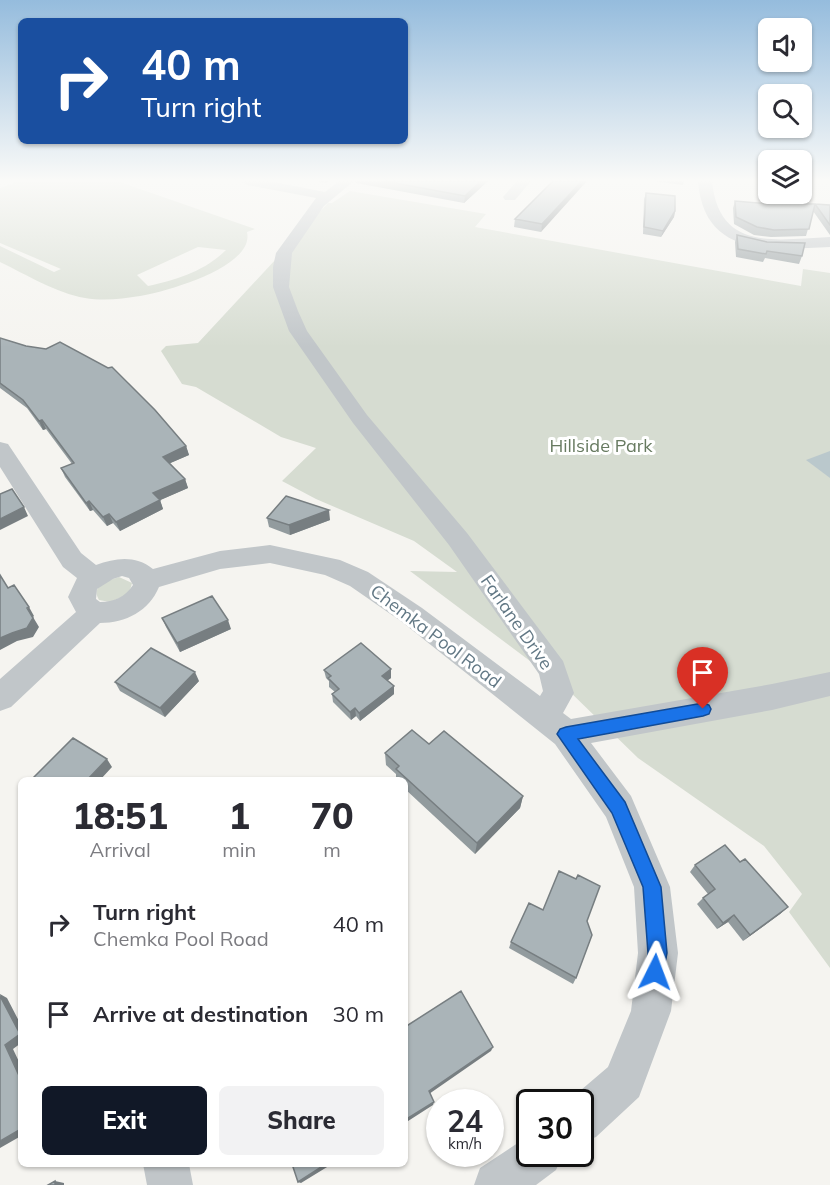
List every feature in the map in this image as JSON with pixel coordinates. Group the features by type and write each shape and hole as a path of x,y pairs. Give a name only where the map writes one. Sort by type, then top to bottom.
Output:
{"street":[{"name":"Farlane Drive","path":"296,236 284,253 281,287 298,332 360,419 458,539 553,670 559,693 555,725"},
{"path":"738,236 760,243 778,245 830,242"},
{"path":"0,449 72,560 93,577"},
{"name":"Chemka Pool Road","path":"146,581 220,560 270,554 331,567 358,579 412,615 555,725"},
{"path":"122,567 140,571 146,581 142,597 114,613 93,613 83,605 82,598 86,583 112,568 122,567"},
{"path":"0,698 93,613"},
{"path":"555,725 772,697 830,684"},
{"path":"555,725 619,807 652,887 658,953 651,1011 624,1082 594,1109"},
{"path":"167,1167 170,1185"},
{"path":"497,1185 522,1167"}],"green space":[{"path":"0,236 247,236 246,245 237,256 206,276 140,296 112,299 74,296 52,288 0,262 0,246 54,272 61,269 0,243","holes":["198,247 226,250 190,274 148,286 137,275"]},
{"name":"Hillside Park","path":"297,236 526,236 801,286 803,269 830,273 830,968 789,912 802,894 764,846 638,758 566,688 410,571 457,572 414,541 316,499 282,481 316,448 281,437 196,387 182,384 161,351 166,346 198,343"},
{"path":"119,577 132,583 129,594 110,602 99,600 98,587"}],"shaded area":[{"path":"830,451 830,478 806,460"}],"building":[{"path":"737,236 767,242 805,243 802,256 767,251 766,254 738,249"},
{"path":"0,338 46,349 60,342 108,368 112,367 155,410 186,446 163,457 185,479 153,493 160,500 116,522 109,514 103,517 89,501 86,503 61,468 74,463 42,420 39,421 23,400 0,383"},
{"path":"12,489 24,507 0,519 0,494"},
{"path":"286,496 329,510 289,525 267,518"},
{"path":"0,575 8,588 14,585 29,607 27,608 33,618 27,628 0,638"},
{"path":"212,596 228,620 177,643 162,618"},
{"path":"361,643 391,669 382,676 394,686 359,713 355,708 350,712 332,694 339,689 328,678 331,676 324,670"},
{"path":"151,648 195,672 160,708 115,682"},
{"path":"412,730 429,744 444,731 523,796 477,843 408,780 408,777 396,769 399,766 385,753"},
{"path":"73,738 107,759 90,777 34,777"},
{"path":"725,845 740,862 745,859 788,907 750,935 734,915 723,923 703,898 715,889 695,865"},
{"path":"559,871 576,879 578,875 600,886 587,921 592,935 576,978 511,942 529,903 543,910"},
{"path":"461,991 493,1047 432,1089 426,1089 426,1107 408,1118 408,1025"},
{"path":"0,996 18,1030 18,1035 5,1045 18,1073 18,1131 0,1141"},
{"path":"293,1167 321,1167 298,1182"}],"route":[{"path":"655,972 658,953 652,887 619,807 566,734 703,709"}]}
